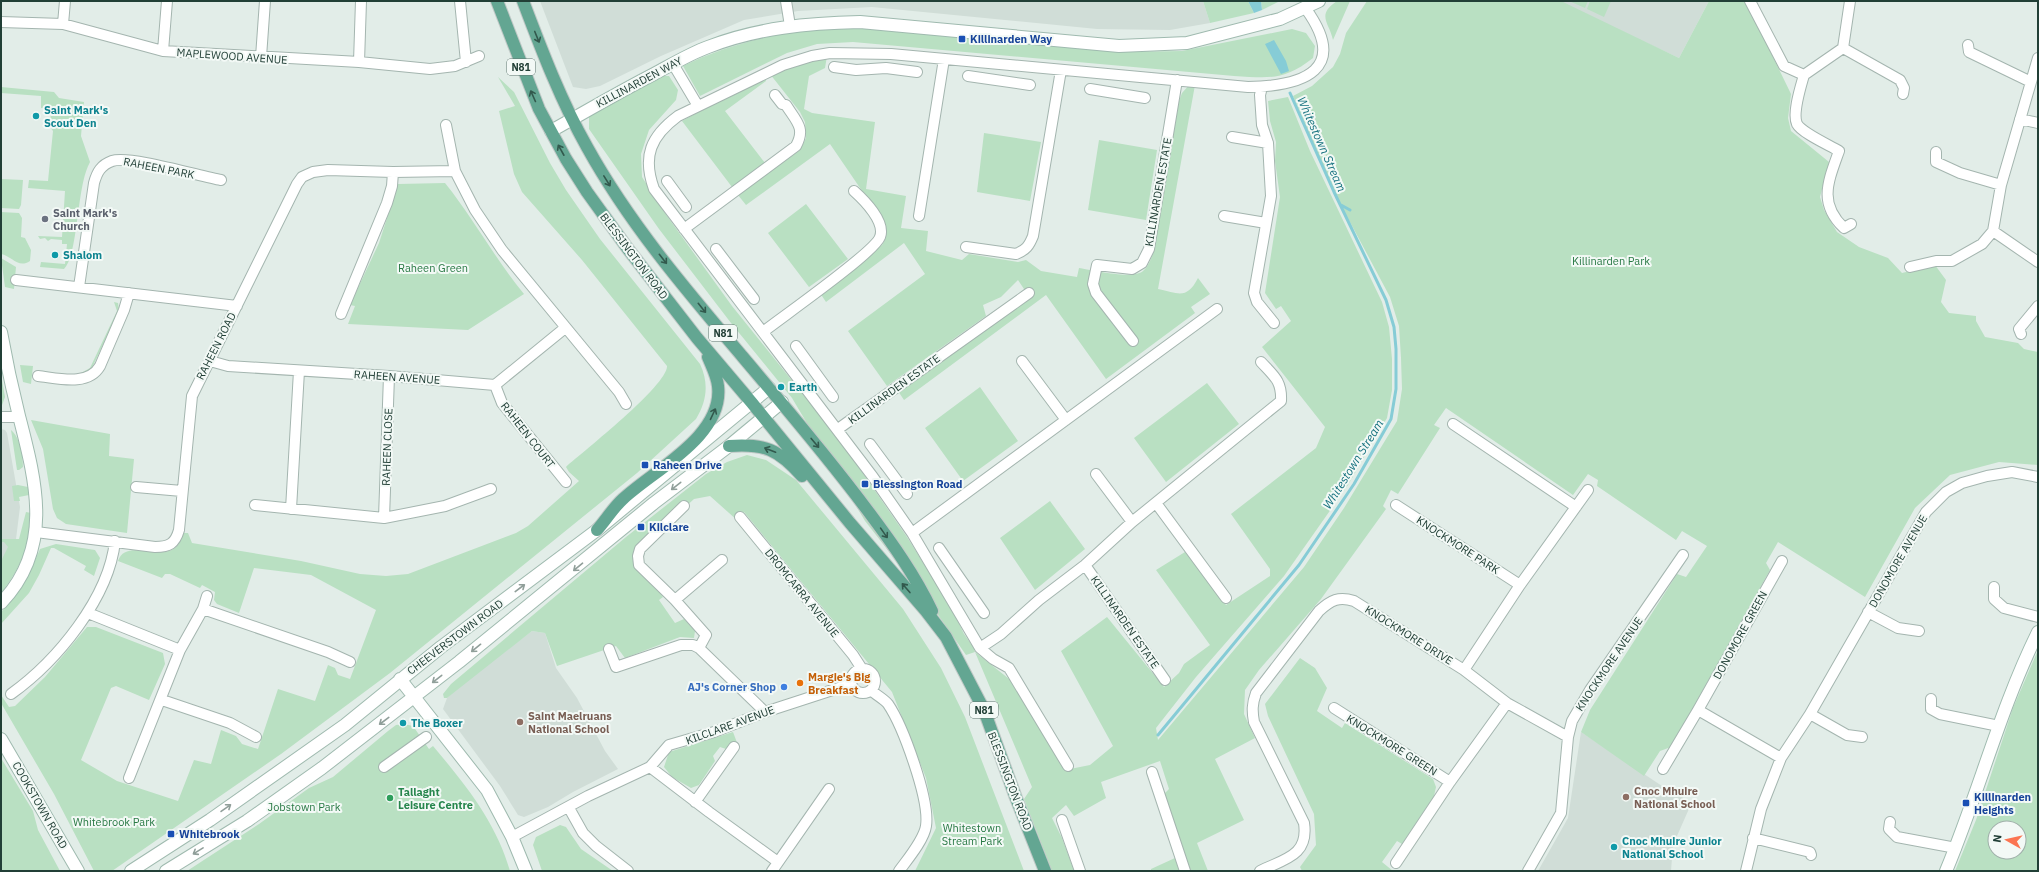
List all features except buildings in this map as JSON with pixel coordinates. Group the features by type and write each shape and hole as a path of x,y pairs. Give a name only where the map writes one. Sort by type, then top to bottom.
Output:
{"main road":[{"name":"BLESSINGTON ROAD","path":"497,1 529,86 566,159 596,205 703,345 752,402 850,523 941,628"},
{"name":"BLESSINGTON ROAD","path":"524,1 572,119 606,179 648,240 823,452 884,533 918,584 984,710 1016,798 1045,871"},
{"path":"597,530 622,500 691,444 706,429 716,409 718,387 715,373 703,345"},
{"path":"730,446 749,445 765,448 784,456 821,497 850,523"}],"street":[{"path":"62,24 64,1"},
{"path":"163,51 168,1"},
{"path":"261,57 265,1"},
{"path":"359,62 361,1"},
{"path":"460,1 466,62"},
{"path":"786,1 790,26"},
{"name":"KILLINARDEN WAY","path":"572,119 673,64 714,45 765,31 790,26 821,23 860,22 1120,46 1154,46 1187,43 1280,20 1306,9 1319,1"},
{"path":"1750,1 1784,66 1804,75"},
{"path":"1850,1 1843,48 1804,75 1795,112 1798,124 1805,131 1839,151 1830,175 1826,199 1834,218 1844,228 1851,224"},
{"name":"KILLINARDEN ESTATE","path":"1068,766 1008,668 993,659 980,648 912,533 873,477 654,189 648,159 656,138 666,125 678,116 783,64 830,53 873,53 1262,87 1277,84 1309,76 1318,69 1322,60 1323,42 1321,33 1306,9"},
{"name":"MAPLEWOOD AVENUE","path":"1,22 62,24 163,51 359,62 430,69 455,66 479,56"},
{"path":"1968,45 1968,52 2031,82"},
{"path":"1843,48 1900,80 1904,88 1904,94"},
{"path":"872,69 873,53"},
{"path":"1910,267 1936,261 1952,261 1982,244 1994,231 2001,184 2038,58"},
{"path":"918,216 944,59"},
{"path":"992,79 994,63"},
{"path":"673,64 698,106"},
{"path":"834,66 856,70 886,68 917,72"},
{"path":"966,247 1016,254 1029,246 1033,236 1061,70"},
{"path":"1108,92 1111,74"},
{"path":"968,76 1030,85"},
{"name":"KILLINARDEN ESTATE","path":"1133,341 1096,293 1093,284 1098,265 1132,269 1142,263 1149,249 1177,80"},
{"path":"1262,87 1260,95 1262,125 1268,143 1271,196 1254,293 1257,302 1274,323"},
{"path":"1090,89 1145,98"},
{"path":"684,229 796,146 800,138 801,128 786,105 782,104 775,95"},
{"path":"551,131 572,119"},
{"path":"2020,119 2038,123"},
{"path":"446,125 455,171 475,210 502,250 619,392 626,404"},
{"path":"1232,138 1268,143"},
{"path":"1936,152 1936,162 1960,174 2001,184"},
{"name":"RAHEEN PARK","path":"79,287 94,183 100,169 106,164 114,160 131,160 221,180"},
{"name":"RAHEEN ROAD","path":"36,532 165,547 172,544 176,539 179,530 192,396 296,184 302,177 312,172 328,170 393,172 455,171"},
{"path":"341,314 387,203 392,186 393,172"},
{"path":"661,197 670,185 686,207"},
{"path":"763,332 852,264 875,244 880,236 880,224 862,198 854,191"},
{"path":"1224,216 1266,223"},
{"path":"1994,231 2038,262"},
{"path":"716,249 754,299"},
{"path":"722,280 734,272"},
{"path":"16,280 237,306"},
{"name":"KILLINARDEN ESTATE","path":"838,429 1028,293"},
{"path":"38,376 76,379 85,378 94,373 99,368 120,320 129,294"},
{"path":"2021,334 2019,329 2038,306"},
{"path":"912,533 1217,309"},
{"path":"495,385 565,328"},
{"path":"1,332 37,500 36,532 26,565 19,580 1,603"},
{"path":"796,346 834,397"},
{"name":"RAHEEN AVENUE","path":"210,361 221,365 389,376 495,385"},
{"path":"1022,361 1066,420"},
{"name":"KILLINARDEN ESTATE","path":"980,648 1001,634 1039,600 1085,565 1132,522 1281,401 1282,388 1276,377 1261,362"},
{"path":"798,377 812,367"},
{"path":"291,509 299,371"},
{"name":"RAHEEN CLOSE","path":"384,518 389,376"},
{"name":"RAHEEN COURT","path":"495,385 502,403 566,482"},
{"name":"CHEEVERSTOWN ROAD","path":"131,871 210,820 345,724 400,679 597,530 769,388"},
{"name":"CHEEVERSTOWN ROAD","path":"166,871 247,821 306,779 415,697 538,599 654,503 730,446 782,402"},
{"path":"1,417 19,416"},
{"path":"1453,424 1576,507"},
{"path":"870,444 907,494"},
{"path":"873,477 887,467"},
{"name":"DONOMORE AVENUE","path":"1746,871 1761,809 1781,758 1810,714 1916,526 1926,512 1946,492 1962,483 1988,476 2012,472 2038,477"},
{"path":"1096,474 1132,522"},
{"path":"136,487 182,491"},
{"path":"255,505 384,518 445,506 491,489"},
{"path":"1464,670 1520,585 1588,490"},
{"path":"1156,503 1226,598"},
{"name":"KNOCKMORE PARK","path":"1396,505 1520,585"},
{"path":"684,506 640,549 638,556 639,565 675,600 706,635 699,648"},
{"name":"DROMCARRA AVENUE","path":"740,517 853,655 862,669"},
{"path":"11,694 48,662 88,613 112,561 115,541"},
{"path":"939,548 984,613"},
{"name":"KNOCKMORE AVENUE","path":"1528,871 1561,813 1568,737 1572,721 1590,690 1683,556"},
{"path":"675,600 722,560"},
{"name":"DONOMORE GREEN","path":"1662,769 1698,710 1782,561"},
{"name":"KILLINARDEN ESTATE","path":"1085,565 1166,680"},
{"path":"946,589 960,580"},
{"path":"1994,587 1994,599 1998,604 2004,608 2038,617"},
{"path":"129,778 162,700 180,650 203,609 207,596"},
{"name":"KNOCKMORE DRIVE","path":"1260,871 1296,854 1302,847 1305,833 1304,823 1254,722 1252,713 1253,703 1256,693 1319,611 1330,601 1344,598 1354,600 1464,670 1507,703 1568,737"},
{"path":"203,609 328,652 350,662"},
{"name":"DONOMORE AVENUE","path":"1868,612 1898,628 1919,631"},
{"path":"88,613 180,650"},
{"path":"1946,871 1956,848 2020,668 2038,632"},
{"path":"609,649 616,667 681,645 692,645 699,648 765,712"},
{"path":"862,669 873,675 875,683 871,690 861,693 854,690 851,684 852,676 862,669"},
{"path":"400,679 487,790 512,837 526,871"},
{"name":"KILCLARE AVENUE","path":"512,837 569,808 588,796 650,767 669,745 714,732 765,712 851,684"},
{"path":"871,690 887,704 901,728 924,792 926,806 926,828 912,853 899,871"},
{"path":"1931,699 1931,709 1940,714 1999,726"},
{"path":"162,700 230,723 256,737"},
{"name":"KNOCKMORE GREEN","path":"1396,863 1450,782 1507,703"},
{"name":"KNOCKMORE GREEN","path":"1334,708 1450,782"},
{"path":"1698,710 1781,758"},
{"path":"1810,714 1847,735 1862,737"},
{"path":"384,767 426,737"},
{"name":"COOKSTOWN ROAD","path":"1,739 78,871"},
{"path":"695,802 734,747"},
{"path":"650,767 695,802 778,862"},
{"path":"1152,772 1185,871"},
{"path":"772,871 829,789"},
{"path":"569,808 583,833 596,846 628,871"},
{"path":"1062,820 1080,871"},
{"path":"1890,822 1889,829 1897,837 1956,848"},
{"path":"1754,838 1810,852 1811,855"}],"shaded area":[{"path":"540,1 1203,1 1210,23 1170,30 1097,29 872,7 798,11 744,20 661,56 600,86 586,89 573,87"},
{"path":"1557,1 1709,1 1679,58"},
{"path":"1,429 5,430 7,433 20,507 16,539 1,569"},
{"name":"Saint Maelruans National School","path":"532,631 545,633 556,668 577,698 605,751 618,769 573,792 548,807 524,817 518,815 500,786 443,709 447,698 462,684"},
{"name":"Cnoc Mhuire National School","path":"1581,732 1671,792 1692,802 1673,845 1671,871 1538,871 1568,818"}],"green space":[{"path":"1203,1 1248,1 1254,13 1210,23"},
{"path":"1261,1 1280,1 1262,10"},
{"path":"1337,1 1350,1 1333,40 1325,15 1327,10"},
{"name":"Killinarden Park","path":"1367,1 1561,1 1679,58 1709,1 1746,1 1791,94 1788,118 1791,131 1829,162 1820,197 1824,210 1837,232 1859,247 1888,258 1902,273 1935,265 1946,280 1941,302 1949,313 1976,316 1976,321 1985,337 2018,343 2024,349 2038,352 2038,465 1999,462 1950,475 1915,508 1865,597 1778,542 1766,563 1770,570 1671,747 1660,751 1644,776 1581,732 1590,710 1677,574 1686,577 1707,546 1682,531 1676,540 1597,486 1598,480 1588,474 1573,495 1446,408 1434,425 1440,428 1398,494 1391,490 1383,506 1386,509 1321,599 1259,670 1245,690 1244,714 1255,738 1215,759 1244,820 1197,843 1208,871 1191,871 1164,794 1169,789 1160,761 1101,782 1106,798 1074,816 1066,805 1052,818 1062,838 1074,871 1052,871 1024,799 1032,787 975,652 1013,682 1065,770 1090,765 1113,746 1061,651 1107,617 1164,687 1179,673 1184,664 1210,645 1156,570 1185,552 1226,605 1270,576 1270,569 1231,514 1316,448 1325,427 1262,347 1291,321 1281,306 1276,309 1265,293 1280,197 1275,161 1276,142 1270,121 1268,101 1288,97 1310,151 1382,302 1389,327 1392,359 1392,390 1387,418 1348,485 1284,576 1196,677 1156,728 1158,740 1304,567 1344,508 1397,421 1402,389 1401,358 1399,326 1390,297 1334,192 1293,96 1312,86 1333,67 1340,54 1346,33"},
{"path":"1569,1 1588,1 1585,8"},
{"path":"1590,1 1611,1 1604,17 1587,9"},
{"path":"845,24 1120,52 1182,51 1292,29 1306,33 1315,46 1313,58 1293,71 1276,76 1257,77 853,42 817,44 787,53 700,96 683,66 702,57 762,38"},
{"path":"827,56 825,68 809,76 804,109 812,113 875,122 866,189 906,196 901,228 928,231 926,251 962,260 969,254 1018,262 1026,260 1041,271 1077,277 1079,268 1122,275 1138,274 1145,269 1154,251 1179,101 1182,93 1190,84 1195,85 1158,289 1177,293 1186,292 1194,285 1198,278 1210,294 1191,307 1195,313 1106,379 1046,295 904,400 898,391 1028,295 1018,280 1001,297 983,305 986,316 887,386 848,331 925,274 904,243 826,302 820,293 882,245 885,240 886,226 830,144 746,205 738,195 800,150 806,138 805,122 800,112 770,74"},
{"path":"660,76 669,76 678,90 676,100 649,130 641,154 642,177 667,216 732,306 842,443 907,537 951,607 964,634 974,648 975,652 966,655 934,609 865,521 792,398 731,323 659,229 589,129 589,114"},
{"path":"765,76 766,81 725,111 765,163 732,187 682,121"},
{"name":"Whitebrook Park","path":"498,77 514,92 550,163 566,190 600,239 700,364 705,378 706,392 700,412 696,419 637,473 390,673 281,754 112,871 94,871 54,794 1,703 1,695 9,707 15,706 45,677 87,627 96,627 163,653 165,664 149,700 116,686 111,688 81,760 117,781 178,801 194,760 211,764 221,730 236,736 242,744 258,749 278,689 315,701 328,665 335,668 338,675 350,679 376,610 311,575 254,568 239,613 217,604 214,600 215,592 202,585 200,588 170,574 165,574 162,578 118,561 123,553 131,550 161,552 171,550 178,545 183,533 188,533 192,543 301,561 360,574 386,576 408,574 516,533 528,526 579,481 569,472 566,467 624,418 654,388 664,375 667,366 582,260 522,192 514,174 499,111 515,106"},
{"path":"1,87 54,92 59,98 84,102 81,136 90,162 85,173 82,187 72,249 69,261 64,269 40,267 41,262 65,264 67,244 62,244 62,240 51,239 48,241 45,238 40,239 38,236 62,237 65,191 28,188 29,180 48,181 53,131 50,127 51,109 41,108 41,96 1,93"},
{"path":"984,133 1041,142 1030,201 977,192"},
{"path":"1099,140 1157,150 1146,220 1088,210"},
{"path":"1,179 23,180 21,205 19,209 1,208"},
{"name":"Raheen Green","path":"445,183 466,211 513,281 524,294 468,330 348,324 355,306 350,305 379,243 398,184"},
{"path":"806,204 848,259 809,287 768,233"},
{"path":"1,212 19,213 22,218 21,237 25,238 31,250 30,261 22,264 1,254"},
{"path":"1,258 16,267 14,289 5,287"},
{"path":"114,302 118,303 119,311 91,370 81,375 81,373 90,368 117,311"},
{"path":"20,365 33,366 31,384 23,382"},
{"path":"1,374 5,397 1,408"},
{"path":"1207,383 1239,424 1166,482 1134,438"},
{"path":"980,387 1018,441 963,481 925,428"},
{"path":"31,420 110,434 109,456 134,459 127,533 66,524 57,518 53,509 43,449"},
{"path":"11,430 17,437 22,452 23,467 19,470 17,470"},
{"name":"Whitestown Stream Park","path":"747,455 766,460 796,480 903,609 941,668 965,717 1024,871 915,871 936,828 926,778 892,692 744,512 738,521 710,496 694,499 632,556 663,597 659,600 675,623 684,619 695,631 694,638 680,637 625,658 616,646 557,666 545,633 532,631 447,698 444,698 443,694 451,684 626,537 706,474 727,462"},
{"path":"18,485 28,487 29,495 19,497 20,501 14,501 12,486"},
{"path":"1050,501 1085,549 1035,590 1000,538"},
{"path":"26,512 31,513 31,524 27,545 19,566 1,593 1,561 8,547 4,542 1,542 1,539 19,539"},
{"path":"56,544 95,550 100,558 94,576 84,570 86,566 54,548 51,548 29,593 1,624 1,612 24,583 40,549"},
{"path":"2038,650 2038,871 1955,871 1976,820 2013,708"},
{"path":"1300,658 1315,668 1327,688 1317,711 1342,728 1345,723 1433,779 1436,787 1434,796 1402,844 1397,841 1382,862 1393,871 1302,871 1300,867 1316,845 1314,814 1268,716 1265,704"},
{"name":"Tallaght Leisure Centre","path":"404,724 413,726 429,749 433,746 468,789 497,836 510,871 187,871 259,824 309,788 333,777 396,725"},
{"path":"733,732 739,748 733,745 726,749 720,747 713,756 715,761 699,785 691,788 672,777 664,767 669,752"},
{"path":"1,758 33,811 38,830 60,871 1,871"},
{"path":"560,825 566,827 581,849 613,871 542,871 533,845 536,837"},
{"path":"1175,858 1179,871 1151,871 1151,869"}],"water":[{"path":"1248,1 1261,1 1262,10 1254,13"},
{"path":"1274,40 1286,61 1289,71 1281,74 1265,44"}],"waterway":[{"name":"Whitestown Stream","path":"1158,735 1299,565 1354,484 1391,419 1396,389 1396,349 1394,327 1386,300 1334,192 1290,93"},
{"name":"Whitestown Stream","path":"1341,205 1350,210"}],"place":[{"name":"Killinarden Way","path":"962,39"},
{"name":"Saint Mark's Scout Den","path":"36,116"},
{"name":"Saint Mark's Church","path":"45,219"},
{"name":"Shalom","path":"55,255"},
{"name":"Earth","path":"781,387"},
{"name":"Raheen Drive","path":"645,465"},
{"name":"Blessington Road","path":"865,484"},
{"name":"Kilclare","path":"641,527"},
{"name":"Margie's Big Breakfast","path":"800,683"},
{"name":"AJ's Corner Shop","path":"784,687"},
{"name":"Saint Maelruans National School","path":"520,722"},
{"name":"The Boxer","path":"403,723"},
{"name":"Cnoc Mhuire National School","path":"1626,797"},
{"name":"Tallaght Leisure Centre","path":"390,798"},
{"name":"Killinarden Heights","path":"1966,803"},
{"name":"Whitebrook","path":"171,834"},
{"name":"Cnoc Mhuire Junior National School","path":"1614,847"}],"park label":[{"name":"Jobstown Park","path":"304,807"}]}
